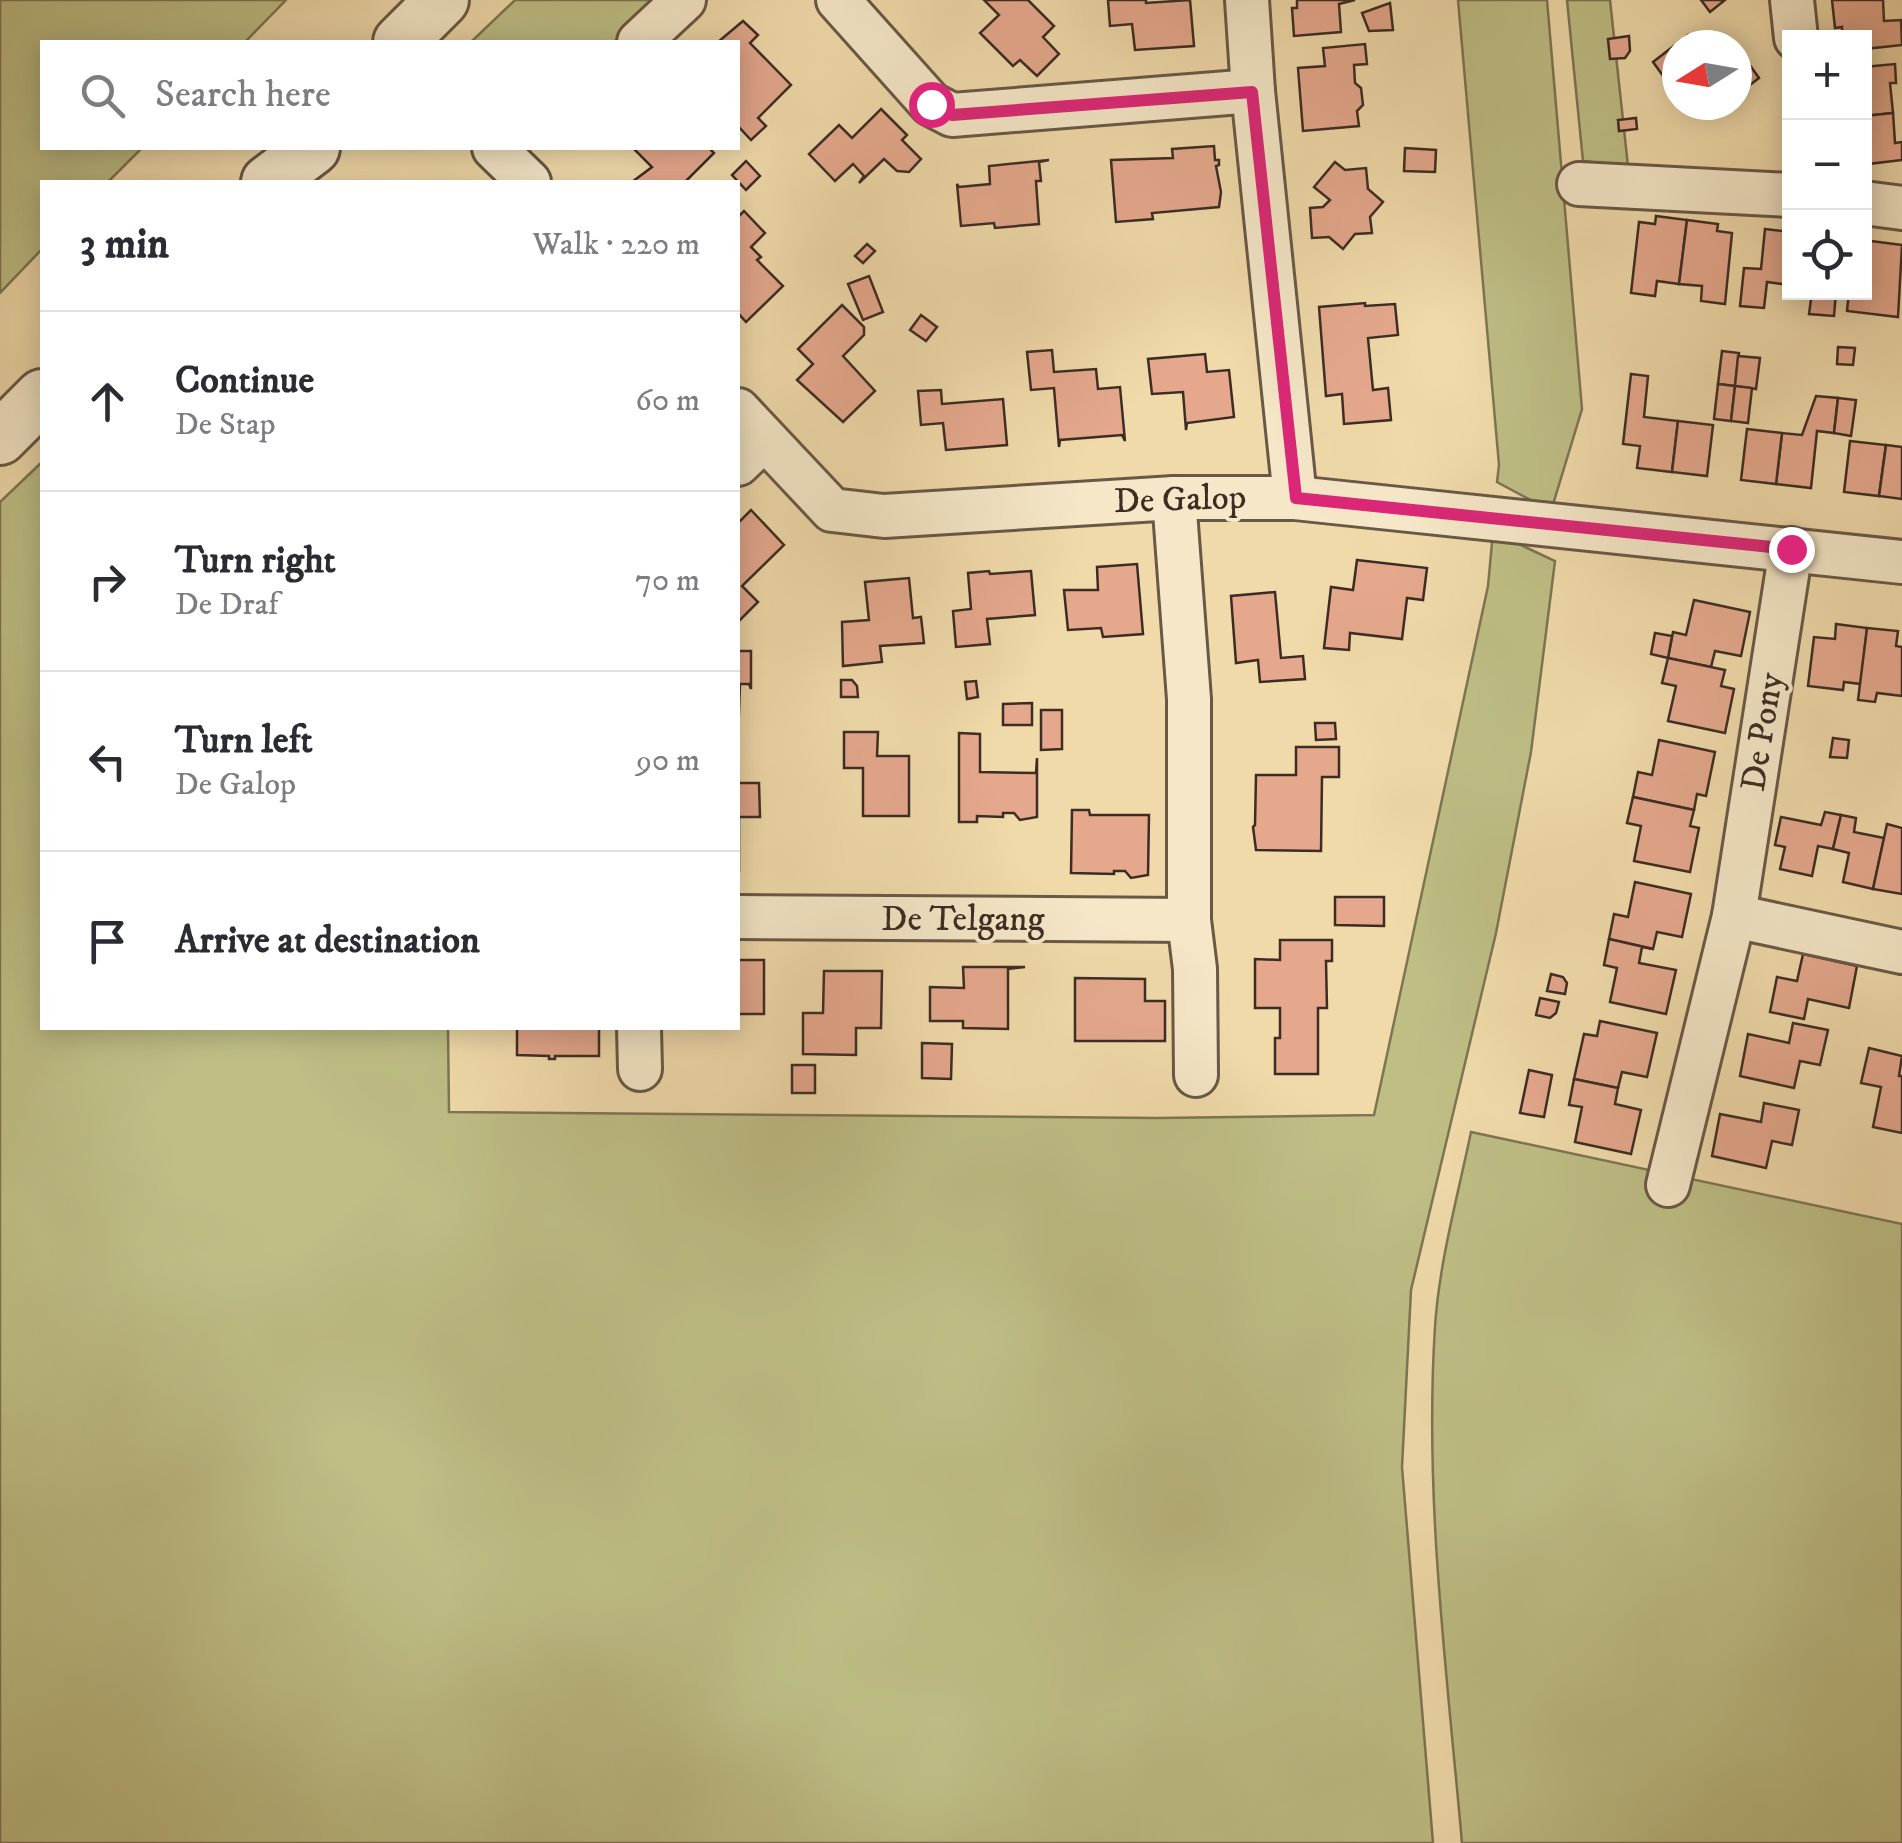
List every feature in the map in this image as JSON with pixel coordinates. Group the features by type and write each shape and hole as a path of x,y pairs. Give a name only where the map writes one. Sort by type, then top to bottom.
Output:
{"street":[{"path":"402,40 442,0"},
{"path":"641,40 684,0"},
{"path":"838,0 931,104 952,115 1252,92"},
{"path":"1246,0 1252,92 1296,498"},
{"path":"1792,0 1795,30"},
{"path":"251,180 274,150"},
{"path":"271,180 310,150"},
{"path":"1580,184 1782,194"},
{"path":"1872,204 1902,208"},
{"path":"0,438 40,398"},
{"name":"De Galop","path":"746,438 832,510 884,516 1174,498 1296,498 1902,562"},
{"path":"1174,498 1189,699 1189,920 1196,1075"},
{"name":"De Pony","path":"1668,1185 1734,916 1791,549"},
{"path":"1734,916 1902,952"},
{"name":"De Telgang","path":"740,917 1189,920"}],"green space":[{"path":"0,0 286,0 247,40 40,40 40,150 140,150 110,180 40,180 40,251 0,293"},
{"path":"515,0 658,0 616,40 473,40"},
{"path":"1458,0 1547,0 1582,409 1551,511 1497,482 1499,465"},
{"path":"1567,0 1610,0 1628,166 1583,161"},
{"path":"40,464 40,1030 448,1030 449,1112 1157,1118 1374,1115 1488,586 1493,532 1555,561 1531,752 1496,933 1411,1290 1402,1467 1433,1843 0,1843 0,502"},
{"path":"1471,1132 1902,1224 1902,1843 1462,1843 1439,1585 1432,1392 1440,1278"}],"building":[{"path":"984,0 1028,0 1054,26 1043,37 1059,54 1037,76 1020,60 1013,66 980,33 999,15"},
{"path":"1108,0 1190,0 1194,46 1135,50 1132,24 1110,26"},
{"path":"1297,0 1355,0 1339,4 1341,32 1294,36 1292,8 1297,8"},
{"path":"1701,0 1725,0 1710,12"},
{"path":"1832,0 1883,0 1884,21 1901,20 1902,45 1872,48 1872,30 1835,28"},
{"path":"1390,3 1393,30 1369,31 1362,13"},
{"path":"743,21 758,35 750,43 791,85 758,118 766,126 751,140 740,128 740,40 720,40"},
{"path":"1629,36 1630,51 1625,58 1610,59 1608,39"},
{"path":"1365,44 1367,64 1354,65 1363,105 1357,111 1359,126 1303,131 1298,68 1325,66 1323,48"},
{"path":"1662,55 1662,74 1653,62"},
{"path":"1895,64 1896,83 1890,83 1893,113 1872,115 1872,66"},
{"path":"881,109 907,135 902,140 921,159 909,172 897,171 884,159 859,183 864,176 853,164 835,181 809,154 839,125 852,138"},
{"path":"1893,113 1895,143 1902,142 1902,160 1872,164 1872,115"},
{"path":"1636,118 1637,129 1619,131 1618,120"},
{"path":"1214,146 1215,160 1219,160 1219,207 1152,213 1153,219 1116,222 1111,160 1173,158 1172,149"},
{"path":"1405,148 1436,150 1435,172 1404,171"},
{"path":"635,150 714,153 687,180 635,180 652,167"},
{"path":"1049,160 1039,162 1041,181 1036,181 1039,224 961,226 957,184 990,184 989,166"},
{"path":"746,161 760,176 746,190 732,175"},
{"path":"1335,162 1345,170 1366,168 1368,189 1383,202 1370,217 1372,233 1355,234 1343,249 1329,237 1312,238 1310,208 1323,207 1330,200 1314,187"},
{"path":"744,211 765,233 751,247 761,257 757,260 783,286 746,322 740,315 740,215"},
{"path":"1656,216 1687,220 1679,284 1657,281 1655,296 1631,293 1639,222 1655,224"},
{"path":"1687,220 1718,224 1717,231 1732,233 1725,304 1701,301 1702,286 1679,284"},
{"path":"1765,229 1782,231 1782,284 1767,282 1764,308 1740,306 1744,268 1761,269"},
{"path":"1872,241 1902,245 1898,317 1847,311 1848,300 1872,300"},
{"path":"867,244 875,251 863,263 855,256"},
{"path":"869,276 883,312 863,320 848,284"},
{"path":"1811,300 1835,300 1834,316 1809,314"},
{"path":"1395,304 1398,335 1368,338 1373,390 1388,388 1391,420 1344,424 1342,394 1326,396 1319,307"},
{"path":"842,305 864,327 864,335 843,356 875,391 843,422 797,380 813,364 798,349"},
{"path":"921,315 937,327 926,341 910,330"},
{"path":"1838,347 1855,348 1853,365 1837,364"},
{"path":"1052,350 1054,372 1096,369 1098,389 1120,387 1125,441 1122,435 1060,440 1059,447 1054,388 1031,390 1027,352"},
{"path":"1722,351 1739,353 1735,386 1718,384"},
{"path":"1205,354 1207,372 1229,370 1234,417 1187,423 1186,430 1183,392 1152,394 1148,359"},
{"path":"1738,356 1760,358 1756,389 1735,386"},
{"path":"1631,374 1648,376 1644,417 1678,421 1672,472 1637,468 1640,446 1623,444"},
{"path":"1718,384 1735,386 1731,421 1714,419"},
{"path":"1735,386 1752,388 1748,423 1731,421"},
{"path":"941,390 942,404 1003,399 1007,445 946,450 943,423 921,425 918,391"},
{"path":"1816,396 1838,398 1834,433 1817,431 1811,488 1776,484 1782,433 1802,435"},
{"path":"1838,398 1856,400 1851,436 1834,433"},
{"path":"1678,421 1713,425 1707,476 1672,472"},
{"path":"1747,429 1782,433 1776,484 1741,480"},
{"path":"1850,441 1886,445 1879,496 1844,492"},
{"path":"1886,445 1902,447 1902,499 1879,496"},
{"path":"751,510 784,545 742,586 758,602 740,620 740,521"},
{"path":"1357,560 1427,568 1423,600 1407,598 1402,639 1350,633 1349,650 1324,648 1331,587 1353,590"},
{"path":"1137,564 1143,634 1103,637 1101,628 1068,630 1064,590 1098,590 1097,567"},
{"path":"1031,571 1035,615 987,619 990,644 956,647 953,611 971,609 968,573"},
{"path":"909,578 913,618 921,617 924,643 880,646 882,662 843,666 842,622 869,620 865,582"},
{"path":"1275,592 1281,658 1303,656 1305,679 1260,682 1258,660 1236,663 1231,596"},
{"path":"1694,600 1750,612 1741,656 1715,651 1711,667 1668,658 1673,632 1686,635"},
{"path":"1836,624 1867,628 1861,684 1844,682 1843,690 1808,686 1814,637 1835,639"},
{"path":"1867,628 1898,631 1896,646 1902,647 1902,696 1877,693 1875,702 1858,700"},
{"path":"1655,633 1672,636 1668,658 1651,654"},
{"path":"740,651 751,651 751,689 749,684 740,684"},
{"path":"1668,658 1725,670 1721,686 1734,689 1725,733 1668,721 1676,686 1662,683"},
{"path":"841,680 852,680 858,697 841,697"},
{"path":"976,681 978,697 967,699 965,682"},
{"path":"1032,703 1032,725 1003,725 1003,704"},
{"path":"1041,710 1062,710 1062,749 1041,750"},
{"path":"1315,723 1335,723 1336,739 1316,740"},
{"path":"844,732 878,732 877,756 909,756 909,816 863,816 863,768 844,768"},
{"path":"959,733 980,734 980,772 1036,773 1037,758 1037,817 1020,820 1014,813 1003,813 1003,817 977,816 977,822 959,822"},
{"path":"1833,738 1849,740 1847,758 1830,757"},
{"path":"1659,740 1715,752 1706,796 1697,794 1694,810 1633,797 1638,772 1652,775"},
{"path":"1296,747 1339,747 1339,777 1322,777 1321,851 1256,850 1256,775 1296,775"},
{"path":"740,783 759,783 760,817 740,817"},
{"path":"1633,797 1694,810 1690,826 1699,828 1690,872 1634,861 1641,826 1627,823"},
{"path":"1072,810 1089,810 1090,815 1149,815 1148,875 1131,878 1125,871 1071,873"},
{"path":"1825,812 1841,815 1833,849 1818,846 1812,876 1780,869 1785,847 1775,845 1781,817 1821,825"},
{"path":"1841,815 1856,818 1854,832 1884,838 1873,889 1843,882 1849,853 1833,849"},
{"path":"1887,824 1902,828 1902,894 1873,889"},
{"path":"1635,882 1691,894 1682,937 1657,932 1653,949 1609,939 1614,914 1628,917"},
{"path":"1335,897 1384,897 1384,926 1335,925"},
{"path":"1609,939 1653,949 1642,947 1639,963 1676,970 1666,1014 1610,1002 1617,968 1604,965"},
{"path":"1280,940 1332,940 1332,961 1326,961 1327,1008 1318,1008 1318,1074 1275,1074 1280,1008 1255,1008 1255,959 1280,960"},
{"path":"1803,954 1857,966 1849,1008 1808,999 1804,1019 1770,1012 1777,977 1797,981"},
{"path":"740,960 764,960 764,1014 740,1014"},
{"path":"963,967 1025,967 1008,969 1008,1029 963,1028 963,1021 930,1021 930,987 964,988"},
{"path":"824,971 882,971 881,1028 856,1028 856,1055 803,1054 803,1013 823,1013"},
{"path":"1551,974 1563,977 1567,983 1565,994 1547,991"},
{"path":"1075,978 1145,979 1145,1001 1165,1001 1165,1041 1075,1041"},
{"path":"1540,998 1559,1002 1550,1018 1536,1015"},
{"path":"1600,1021 1657,1033 1647,1077 1622,1072 1618,1088 1574,1079 1584,1034 1597,1036"},
{"path":"1793,1023 1828,1030 1820,1065 1800,1061 1794,1088 1740,1076 1748,1034 1789,1043"},
{"path":"517,1030 599,1030 599,1056 549,1059 517,1055"},
{"path":"922,1043 952,1044 951,1079 922,1078"},
{"path":"1869,1048 1902,1056 1902,1133 1873,1127 1881,1087 1861,1083"},
{"path":"792,1065 815,1065 815,1093 792,1093"},
{"path":"1529,1070 1552,1075 1544,1117 1520,1113"},
{"path":"1574,1079 1618,1088 1615,1104 1641,1110 1631,1154 1575,1142 1582,1107 1569,1105"},
{"path":"1764,1103 1799,1110 1792,1145 1772,1141 1766,1168 1712,1156 1720,1114 1761,1122"}],"route":[{"path":"931,104 952,115 1252,92 1296,498 1791,549"}]}
